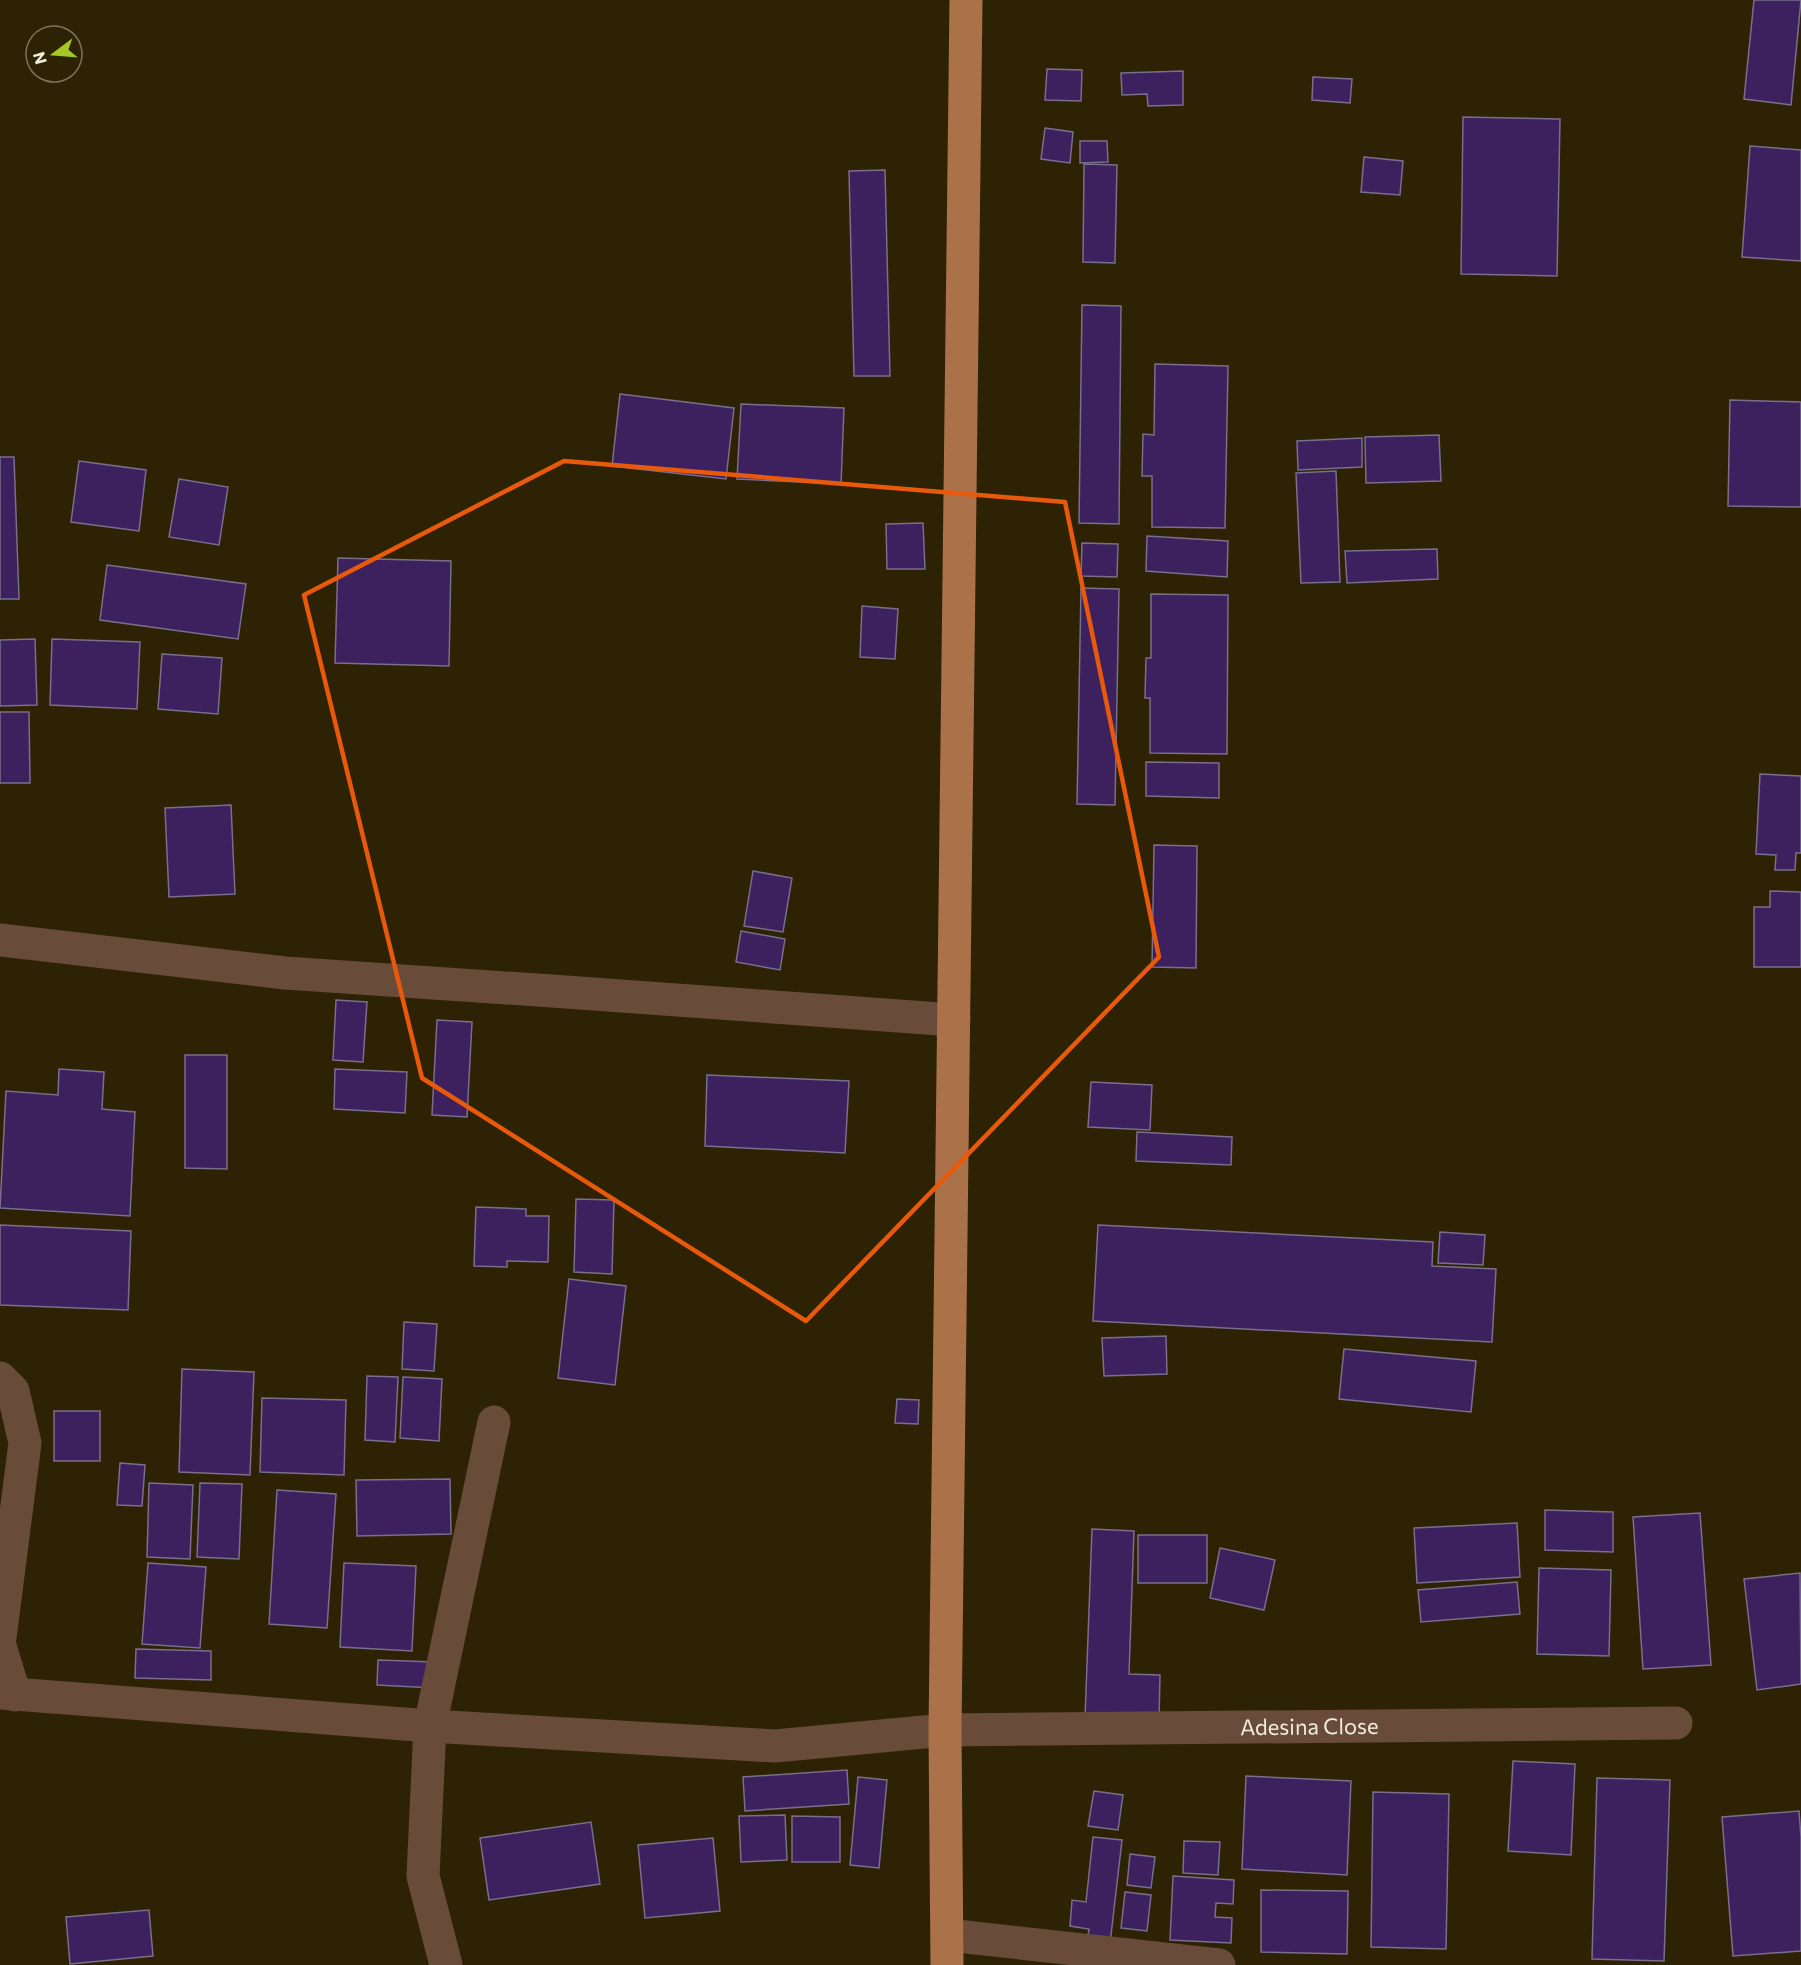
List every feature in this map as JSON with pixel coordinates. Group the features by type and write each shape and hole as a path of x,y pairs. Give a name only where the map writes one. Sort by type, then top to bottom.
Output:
{"main road":[{"path":"948,1950 945,1730 966,0"}],"street":[{"path":"0,940 285,973 954,1020"},
{"path":"0,1378 13,1391 25,1443 0,1638"},
{"path":"446,1965 423,1876 430,1726 494,1422"},
{"path":"0,1646 7,1694"},
{"name":"Adesina Close","path":"7,1694 430,1726 775,1746 945,1730 1676,1723"},
{"path":"948,1950 1219,1965"}],"highlighted area":[{"path":"564,461 1065,502 1159,957 806,1321 422,1078 304,595"}],"building":[{"path":"1754,0 1801,0 1791,105 1744,99"},
{"path":"1047,69 1082,70 1081,101 1045,100"},
{"path":"1183,71 1183,105 1148,106 1147,94 1122,95 1121,73"},
{"path":"1313,77 1352,79 1350,103 1312,100"},
{"path":"1463,117 1560,119 1557,276 1461,274"},
{"path":"1045,128 1073,132 1070,163 1041,159"},
{"path":"1080,141 1107,141 1108,162 1080,163"},
{"path":"1750,146 1801,150 1801,261 1742,257"},
{"path":"1364,157 1403,161 1400,195 1361,192"},
{"path":"1084,164 1117,165 1115,263 1083,262"},
{"path":"885,170 890,376 854,376 849,171"},
{"path":"1082,305 1121,306 1119,524 1079,523"},
{"path":"1155,364 1228,366 1225,528 1152,527 1152,476 1142,476 1143,434 1154,435"},
{"path":"620,394 734,408 726,479 612,466"},
{"path":"1730,400 1801,402 1801,507 1728,506"},
{"path":"741,404 844,408 841,484 737,479"},
{"path":"1439,435 1441,481 1366,483 1365,437"},
{"path":"1362,438 1362,467 1298,470 1297,441"},
{"path":"0,457 14,457 19,599 0,599"},
{"path":"79,461 146,470 139,531 71,522"},
{"path":"1336,471 1340,582 1301,583 1296,473"},
{"path":"179,479 228,487 219,545 169,537"},
{"path":"923,523 925,569 887,569 886,524"},
{"path":"1147,536 1228,541 1227,577 1146,571"},
{"path":"1082,543 1118,544 1117,577 1081,576"},
{"path":"1437,549 1438,579 1347,583 1345,551"},
{"path":"338,558 451,561 449,666 335,663"},
{"path":"107,565 246,584 238,639 100,620"},
{"path":"1081,588 1119,589 1115,805 1077,804"},
{"path":"1151,594 1228,595 1227,754 1150,753 1150,698 1145,698 1146,658 1151,658"},
{"path":"862,606 898,609 895,659 860,657"},
{"path":"35,639 37,705 0,706 0,640"},
{"path":"52,639 140,642 137,709 50,705"},
{"path":"162,654 222,658 218,714 158,709"},
{"path":"0,712 29,712 30,783 0,783"},
{"path":"1146,762 1219,763 1219,798 1146,796"},
{"path":"1760,774 1801,776 1801,853 1796,853 1795,870 1775,870 1776,855 1756,854"},
{"path":"231,805 235,894 169,897 165,808"},
{"path":"1154,845 1197,846 1196,968 1152,967"},
{"path":"753,871 792,878 783,932 744,926"},
{"path":"1770,891 1801,892 1801,967 1754,967 1754,907 1770,907"},
{"path":"741,931 785,939 780,970 736,962"},
{"path":"336,1000 367,1002 363,1062 333,1060"},
{"path":"437,1020 472,1022 467,1117 432,1115"},
{"path":"185,1055 227,1055 227,1169 185,1168"},
{"path":"59,1069 104,1072 102,1109 135,1112 130,1216 0,1208 6,1091 58,1095"},
{"path":"335,1069 407,1072 405,1113 334,1109"},
{"path":"707,1075 849,1081 845,1153 705,1146"},
{"path":"1091,1082 1152,1085 1150,1130 1088,1127"},
{"path":"1137,1132 1232,1137 1231,1165 1136,1161"},
{"path":"576,1199 614,1200 612,1274 574,1272"},
{"path":"476,1207 526,1209 526,1216 549,1216 548,1262 507,1261 507,1267 474,1266"},
{"path":"0,1225 131,1231 128,1310 0,1305"},
{"path":"1098,1225 1433,1242 1432,1266 1496,1269 1492,1342 1093,1321"},
{"path":"1440,1232 1485,1235 1483,1265 1438,1263"},
{"path":"569,1279 626,1286 615,1385 558,1378"},
{"path":"404,1322 437,1324 434,1371 402,1369"},
{"path":"1166,1336 1167,1374 1104,1376 1102,1338"},
{"path":"1344,1349 1476,1361 1471,1412 1339,1399"},
{"path":"182,1369 254,1372 250,1475 179,1472"},
{"path":"367,1376 398,1377 395,1442 365,1440"},
{"path":"403,1377 442,1379 439,1441 400,1438"},
{"path":"262,1398 346,1400 344,1475 260,1472"},
{"path":"897,1399 919,1400 918,1424 895,1423"},
{"path":"54,1411 100,1411 100,1461 54,1461"},
{"path":"120,1463 145,1465 142,1506 117,1505"},
{"path":"450,1479 451,1534 357,1536 356,1480"},
{"path":"149,1483 193,1485 190,1559 147,1557"},
{"path":"200,1483 242,1484 239,1559 197,1557"},
{"path":"277,1490 336,1494 327,1628 269,1624"},
{"path":"1545,1510 1613,1512 1613,1552 1545,1550"},
{"path":"1700,1513 1711,1665 1643,1669 1633,1517"},
{"path":"1517,1523 1520,1577 1417,1583 1414,1528"},
{"path":"1092,1529 1134,1531 1129,1674 1160,1675 1159,1721 1085,1718"},
{"path":"1138,1535 1207,1535 1207,1583 1138,1583"},
{"path":"1220,1548 1275,1560 1264,1610 1210,1598"},
{"path":"148,1563 206,1567 200,1648 142,1644"},
{"path":"344,1563 416,1566 412,1651 340,1647"},
{"path":"1539,1568 1611,1570 1609,1656 1537,1654"},
{"path":"1800,1573 1801,1684 1757,1690 1744,1579"},
{"path":"1517,1582 1520,1614 1421,1622 1418,1590"},
{"path":"136,1649 211,1651 211,1680 135,1678"},
{"path":"378,1660 435,1662 434,1688 377,1685"},
{"path":"1513,1761 1575,1764 1571,1855 1508,1851"},
{"path":"847,1770 849,1804 745,1811 743,1777"},
{"path":"1246,1776 1351,1781 1347,1875 1242,1869"},
{"path":"858,1777 887,1780 879,1868 850,1865"},
{"path":"1597,1778 1670,1780 1664,1961 1592,1959"},
{"path":"1094,1791 1123,1795 1118,1830 1088,1826"},
{"path":"1373,1792 1449,1794 1446,1949 1371,1947"},
{"path":"1799,1811 1801,1951 1733,1956 1722,1817"},
{"path":"785,1815 787,1860 741,1862 739,1816"},
{"path":"792,1816 840,1817 840,1862 792,1862"},
{"path":"591,1822 600,1884 489,1900 480,1838"},
{"path":"1093,1837 1122,1840 1110,1944 1087,1941 1089,1929 1070,1926 1072,1900 1086,1902"},
{"path":"713,1838 720,1911 645,1918 638,1845"},
{"path":"1184,1841 1220,1842 1218,1875 1183,1873"},
{"path":"1130,1854 1155,1857 1151,1888 1127,1885"},
{"path":"1173,1876 1234,1880 1233,1904 1216,1903 1215,1917 1232,1918 1231,1943 1170,1940"},
{"path":"1261,1890 1348,1891 1347,1954 1261,1952"},
{"path":"1125,1892 1151,1895 1147,1931 1121,1928"},
{"path":"149,1910 153,1956 70,1964 66,1917"}]}
